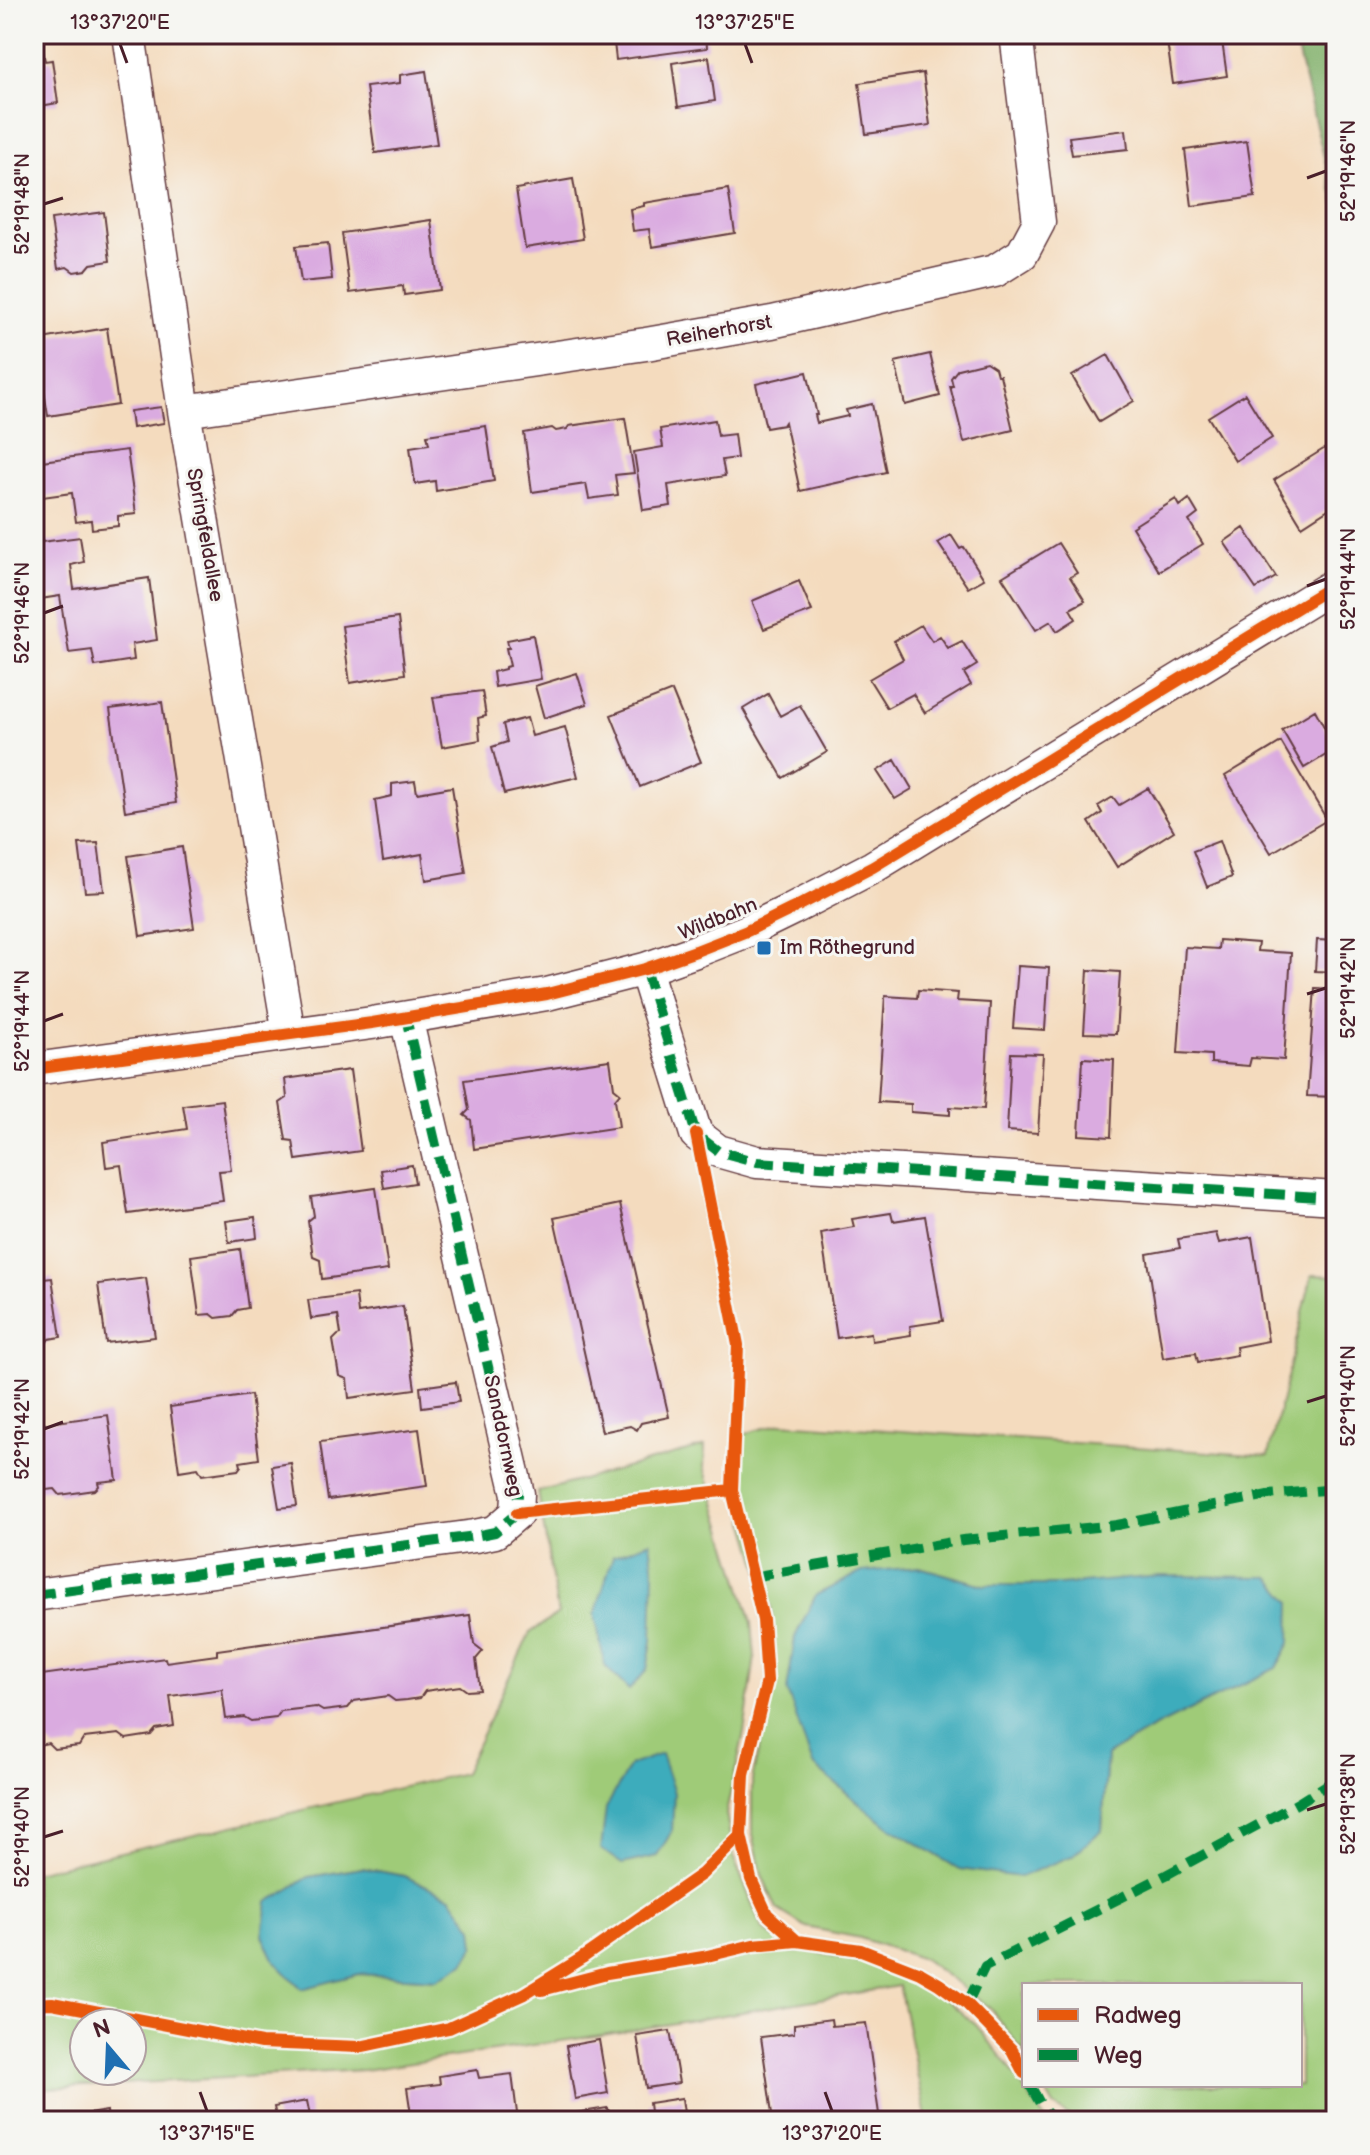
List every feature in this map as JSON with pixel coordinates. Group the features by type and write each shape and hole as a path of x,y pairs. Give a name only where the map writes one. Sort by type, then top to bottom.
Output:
{"street":[{"name":"Springfeldallee","path":"129,34 184,411 289,1034"},
{"name":"Reiherhorst","path":"184,411 646,344 812,313 995,271 1022,254 1039,222 1016,34"},
{"name":"Wildbahn","path":"34,1069 406,1018 547,994 645,969 747,931 873,867 1336,584"},
{"path":"645,969 696,1134 718,1151 757,1162 1336,1198"},
{"name":"Sanddornweg","path":"34,1595 475,1536 495,1532 517,1513 518,1494 406,1018"}],"green space":[{"path":"1293,34 1336,34 1336,205"},
{"path":"1312,1275 1336,1276 1336,2121 1076,2121 1054,2106 1043,2087 1302,2087 1302,1983 1022,1983 1022,2050 990,2008 923,1959 860,1938 806,1927 777,1909 762,1875 752,1830 752,1780 773,1686 771,1607 739,1490 743,1434 782,1423 1268,1456","holes":["919,1567 983,1585 1060,1585 1153,1728 1107,1755 1102,1830 959,1869 881,1821 813,1765"]},
{"path":"705,1446 704,1467 752,1623 755,1657 744,1733 726,1813 734,1859 762,1928 791,1952 810,1951 893,1969 944,1998 976,2025 1046,2121 927,2121 899,1986 364,2070 148,2082 148,2007 68,2007 69,2087 34,2089 34,1872 464,1773 530,1633 558,1614 538,1492","holes":["362,1868 404,1876 437,1979 359,1974 309,1877"]}],"water":[{"path":"650,1542 654,1572 652,1641 647,1670 629,1690 605,1666 595,1615 613,1556"},
{"path":"919,1567 983,1585 1060,1585 1160,1576 1270,1577 1291,1602 1290,1643 1276,1668 1153,1728 1107,1755 1102,1830 1072,1856 1020,1877 959,1869 881,1821 813,1765 787,1691 795,1637 816,1595 862,1572"},
{"path":"661,1754 674,1793 672,1831 657,1856 622,1864 601,1849 606,1808 630,1765"},
{"path":"362,1868 404,1876 451,1897 473,1928 475,1946 464,1963 437,1979 359,1974 302,1989 276,1963 263,1936 268,1902 309,1877"}],"building":[{"path":"613,34 706,34 707,48 616,60"},
{"path":"1166,34 1221,34 1227,76 1173,84"},
{"path":"34,42 41,42 45,61 52,60 58,103 34,107"},
{"path":"709,57 715,101 678,107 672,63"},
{"path":"426,71 437,144 375,153 366,87 400,83 400,75"},
{"path":"923,73 930,125 866,134 859,83"},
{"path":"1126,130 1128,149 1072,155 1069,137"},
{"path":"1247,141 1255,197 1192,206 1185,150"},
{"path":"573,179 583,239 525,248 516,189"},
{"path":"728,189 735,233 652,247 649,229 633,231 630,209 644,206 644,203"},
{"path":"104,212 110,261 91,264 86,270 74,272 67,267 58,269 51,219"},
{"path":"431,220 440,290 404,295 403,286 350,293 342,233"},
{"path":"328,243 332,279 301,282 296,246"},
{"path":"107,328 118,405 48,416 36,340"},
{"path":"930,354 940,396 905,405 895,362"},
{"path":"1108,355 1134,401 1099,422 1072,376"},
{"path":"986,362 1000,375 1013,430 964,442 950,386 953,386 951,378 958,369"},
{"path":"807,372 817,423 848,416 846,410 872,404 886,472 800,491 785,422 766,428 756,384"},
{"path":"1245,394 1272,438 1235,461 1208,417"},
{"path":"161,407 164,423 132,428 130,411"},
{"path":"625,418 634,473 615,475 618,495 589,499 586,484 532,492 524,433 552,428 556,431 569,426"},
{"path":"715,420 718,436 734,434 737,458 722,460 725,476 668,485 671,506 643,510 634,452 663,447 660,429"},
{"path":"486,426 494,481 436,491 435,481 415,484 410,447 429,444 427,435"},
{"path":"1330,445 1336,454 1336,504 1302,526 1274,480"},
{"path":"127,450 136,514 118,516 118,526 92,529 91,520 76,522 72,493 43,497 41,485 34,486 34,462"},
{"path":"1176,499 1180,506 1189,499 1198,514 1189,521 1203,544 1159,571 1132,527"},
{"path":"1244,528 1276,577 1256,589 1224,542"},
{"path":"951,535 960,549 964,547 984,579 968,588 938,543"},
{"path":"80,537 84,562 71,565 74,589 149,578 157,640 132,644 134,660 95,666 92,650 69,653 60,596 34,600 34,543"},
{"path":"1058,543 1077,573 1070,577 1085,601 1070,609 1076,619 1057,631 1051,621 1036,630 1002,577"},
{"path":"799,581 812,611 764,629 752,601"},
{"path":"398,618 405,674 350,683 342,626"},
{"path":"921,625 932,641 940,636 948,648 962,641 977,665 964,673 971,685 925,713 913,694 887,708 869,679 903,659 894,641"},
{"path":"533,635 541,679 495,687 493,672 510,666 507,640"},
{"path":"577,673 587,704 544,718 535,686"},
{"path":"482,691 486,716 478,718 480,740 442,747 433,697"},
{"path":"672,691 701,762 640,787 611,715"},
{"path":"768,694 780,716 800,705 827,752 783,778 743,709"},
{"path":"162,702 176,803 125,811 110,709"},
{"path":"1315,710 1336,749 1304,768 1282,730"},
{"path":"527,718 532,736 565,727 578,777 504,794 492,747 507,742 503,724"},
{"path":"1281,742 1327,820 1271,853 1225,776"},
{"path":"895,760 912,789 895,799 877,771"},
{"path":"415,781 417,793 452,787 466,873 426,880 422,854 383,861 375,800 392,796 392,784"},
{"path":"1148,788 1174,831 1117,867 1089,822 1102,813 1098,806 1113,797 1119,805"},
{"path":"1219,841 1232,877 1207,887 1193,851"},
{"path":"98,843 104,891 85,892 79,844"},
{"path":"182,847 194,928 140,936 128,856"},
{"path":"1219,940 1258,943 1257,951 1291,953 1284,1060 1251,1058 1249,1066 1211,1063 1211,1055 1178,1053 1185,947 1218,949"},
{"path":"1317,940 1336,941 1336,972 1315,971"},
{"path":"1018,966 1049,968 1045,1030 1013,1028"},
{"path":"1088,970 1120,972 1116,1034 1084,1033"},
{"path":"1315,988 1336,989 1336,1097 1307,1096"},
{"path":"918,990 958,993 957,1001 990,1003 984,1109 950,1107 950,1115 911,1112 911,1104 878,1102 885,996 917,998"},
{"path":"1011,1053 1043,1054 1038,1133 1007,1131"},
{"path":"1083,1058 1114,1060 1111,1137 1079,1135"},
{"path":"610,1060 614,1088 620,1093 615,1099 619,1127 474,1149 471,1120 464,1115 469,1110 464,1080"},
{"path":"350,1070 361,1151 296,1160 293,1141 286,1140 280,1103 287,1098 285,1079"},
{"path":"222,1100 231,1170 219,1171 223,1201 128,1214 121,1165 106,1167 103,1142 187,1129 183,1105"},
{"path":"412,1165 415,1183 384,1188 381,1170"},
{"path":"376,1188 388,1270 322,1279 320,1260 313,1257 308,1221 314,1216 311,1197"},
{"path":"620,1204 669,1417 641,1423 637,1430 630,1426 602,1432 554,1218"},
{"path":"891,1213 893,1221 925,1216 943,1321 910,1326 911,1335 872,1341 871,1333 837,1338 821,1233 854,1227 852,1219"},
{"path":"255,1217 257,1238 229,1242 226,1221"},
{"path":"1216,1233 1219,1243 1252,1237 1268,1341 1236,1347 1237,1355 1198,1362 1196,1353 1163,1358 1147,1254 1180,1248 1178,1239"},
{"path":"240,1249 248,1308 237,1310 232,1316 216,1318 211,1314 199,1315 191,1256"},
{"path":"52,1278 61,1337 34,1346 34,1280"},
{"path":"146,1278 155,1337 106,1343 98,1284"},
{"path":"356,1294 358,1313 403,1306 415,1389 349,1398 347,1379 339,1376 333,1340 341,1334 338,1315 311,1319 308,1300"},
{"path":"456,1382 459,1402 422,1407 420,1387"},
{"path":"251,1395 259,1459 240,1462 238,1470 202,1475 198,1468 179,1471 170,1407"},
{"path":"108,1415 117,1480 98,1482 95,1490 60,1495 55,1489 36,1491 34,1425"},
{"path":"419,1429 427,1486 328,1500 320,1442"},
{"path":"291,1463 297,1506 279,1508 272,1466"},
{"path":"470,1615 474,1644 483,1651 476,1659 480,1690 467,1691 460,1686 425,1691 420,1698 395,1701 388,1696 354,1701 348,1708 323,1711 316,1707 281,1711 276,1718 251,1721 244,1717 226,1719 222,1689 170,1696 174,1726 156,1729 151,1735 126,1739 119,1734 84,1738 79,1746 54,1749 48,1743 34,1746 34,1676 165,1658 166,1662 217,1655 217,1650"},
{"path":"831,2019 832,2026 866,2023 880,2121 773,2121 761,2037 794,2033 794,2024"},
{"path":"670,2031 679,2083 646,2088 637,2036"},
{"path":"599,2040 608,2093 575,2099 566,2046"},
{"path":"477,2070 479,2078 512,2074 518,2121 412,2121 407,2088 440,2084 439,2076"},
{"path":"682,2098 685,2121 651,2121 649,2103"},
{"path":"307,2101 311,2121 277,2121 274,2107"},
{"path":"608,2108 610,2121 576,2121 575,2113"},
{"path":"107,2111 108,2121 69,2121 69,2117"},
{"path":"236,2113 238,2121 199,2121 199,2119"}],"marked path":[{"path":"645,969 696,1134 718,1151 757,1162 1336,1198"},
{"path":"34,1595 475,1536 495,1532 517,1513 518,1494 406,1018"},
{"path":"752,1577 963,1540 1117,1525 1268,1495 1336,1489"},
{"path":"967,2004 985,1966 1166,1875 1336,1779"},
{"path":"1031,2087 1042,2107 1056,2121"}],"cycle path":[{"path":"34,1069 372,1023 547,994 645,969 696,951 747,931 873,867 1336,584"},
{"path":"517,1513 732,1490 738,1345 696,1134"},
{"path":"732,1490 763,1620 767,1681 744,1775 741,1835 751,1879 767,1914 797,1941 861,1950 920,1973 939,1984 967,2004 1012,2050 1022,2069"},
{"path":"34,2004 52,2003 261,2043 359,2047 449,2028 524,1994 582,1958 702,1874 741,1835"},
{"path":"542,1990 607,1973 753,1945 797,1941"}],"place":[{"name":"Im Röthegrund","path":"764,948"}]}
